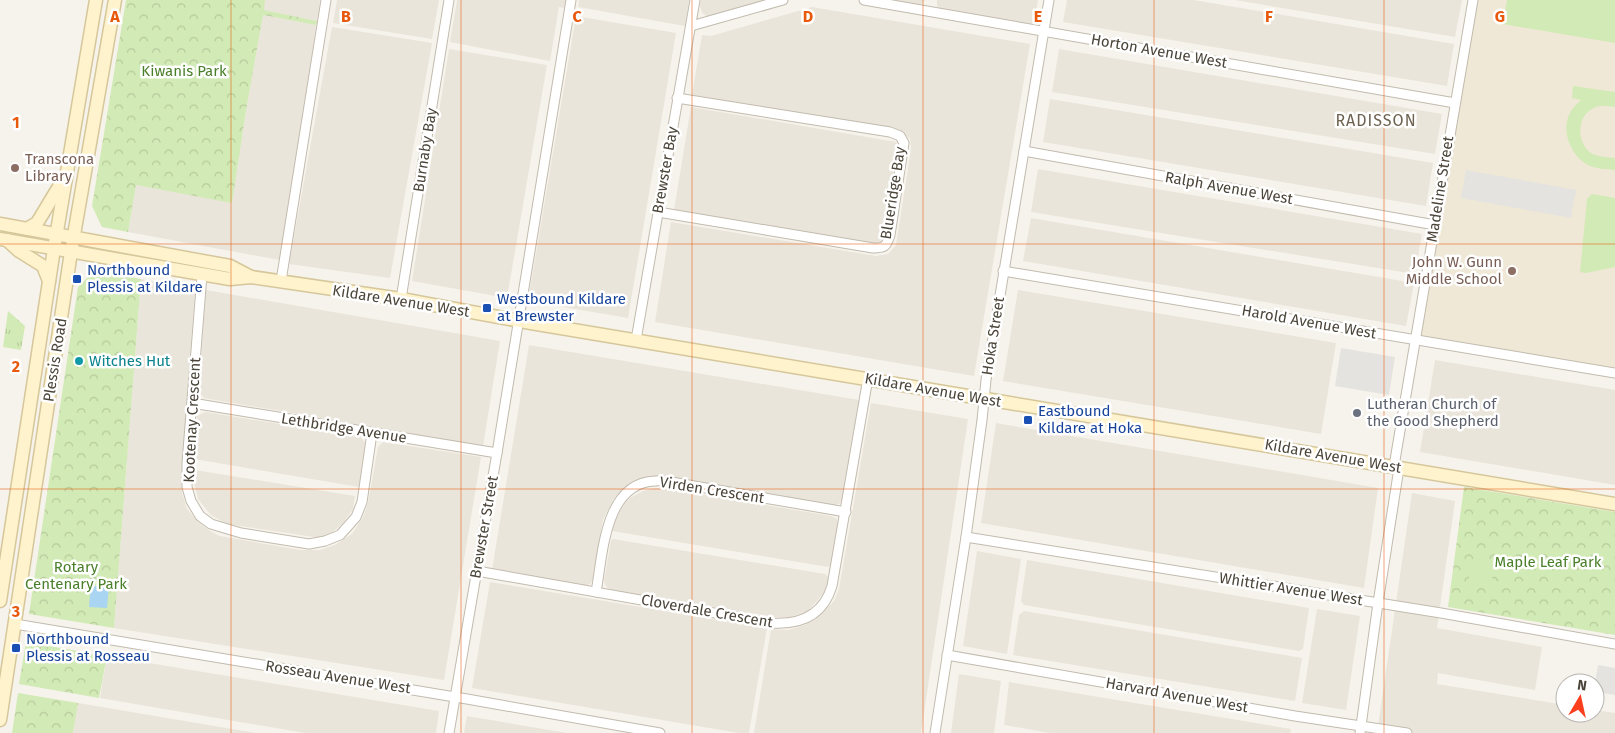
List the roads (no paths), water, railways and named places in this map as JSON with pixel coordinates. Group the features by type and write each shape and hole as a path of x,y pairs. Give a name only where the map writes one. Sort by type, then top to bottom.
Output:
{"street":[{"name":"Plessis Road","path":"0,601 54,249 96,0"},
{"name":"Plessis Road","path":"0,720 71,252 115,0"},
{"path":"281,281 326,0"},
{"name":"Burnaby Bay","path":"401,300 449,0"},
{"path":"518,320 571,0"},
{"name":"Brewster Bay","path":"636,340 695,0"},
{"path":"691,26 783,0"},
{"name":"Horton Avenue West","path":"864,0 1455,103"},
{"path":"927,10 928,0"},
{"name":"Hoka Street","path":"935,733 966,537 986,380 1049,0"},
{"name":"Madeline Street","path":"1360,729 1415,340 1473,0"},
{"name":"Blueridge Bay","path":"658,212 873,248 882,248 886,245 890,235 904,143 900,136 890,132 677,98"},
{"name":"Ralph Avenue West","path":"1024,151 1435,225"},
{"path":"27,229 37,223 67,174"},
{"name":"Kildare Avenue West","path":"0,224 230,266 251,277"},
{"path":"4,240 43,266 49,281"},
{"name":"Kildare Avenue West","path":"4,240 230,280 251,277 401,300 1615,504"},
{"name":"Harold Avenue West","path":"1003,271 1615,373"},
{"name":"Kootenay Crescent","path":"202,275 187,463 187,487 191,501 200,516 212,524 225,529 309,544 325,541 340,535 356,517 362,502 372,432"},
{"name":"Brewster Street","path":"449,733 518,320"},
{"name":"Cloverdale Crescent","path":"477,571 771,623 793,622 805,618 823,606 828,597 846,512 868,378"},
{"name":"Lethbridge Avenue","path":"192,403 497,453"},
{"name":"Virden Crescent","path":"596,592 606,532 611,515 616,505 624,496 638,485 654,481 671,482 846,512"},
{"name":"Whittier Avenue West","path":"966,537 1378,603 1615,644"},
{"name":"Rosseau Avenue West","path":"15,624 660,733"},
{"name":"Harvard Avenue West","path":"947,656 1360,729 1407,733"}],"water":[{"path":"91,586 109,587 107,608 89,607"}],"place":[{"name":"Transcona Library","path":"15,168"},
{"name":"John W. Gunn Middle School","path":"1512,271"},
{"name":"Northbound Plessis at Kildare","path":"77,279"},
{"name":"Westbound Kildare at Brewster","path":"487,308"},
{"name":"Witches Hut","path":"79,361"},
{"name":"Lutheran Church of the Good Shepherd","path":"1357,413"},
{"name":"Eastbound Kildare at Hoka","path":"1028,420"},
{"name":"Northbound Plessis at Rosseau","path":"16,648"}],"district":[{"name":"RADISSON","path":"1376,120"}],"park label":[{"name":"Kiwanis Park","path":"184,71"},
{"name":"Maple Leaf Park","path":"1548,562"},
{"name":"Rotary Centenary Park","path":"76,576"}]}
